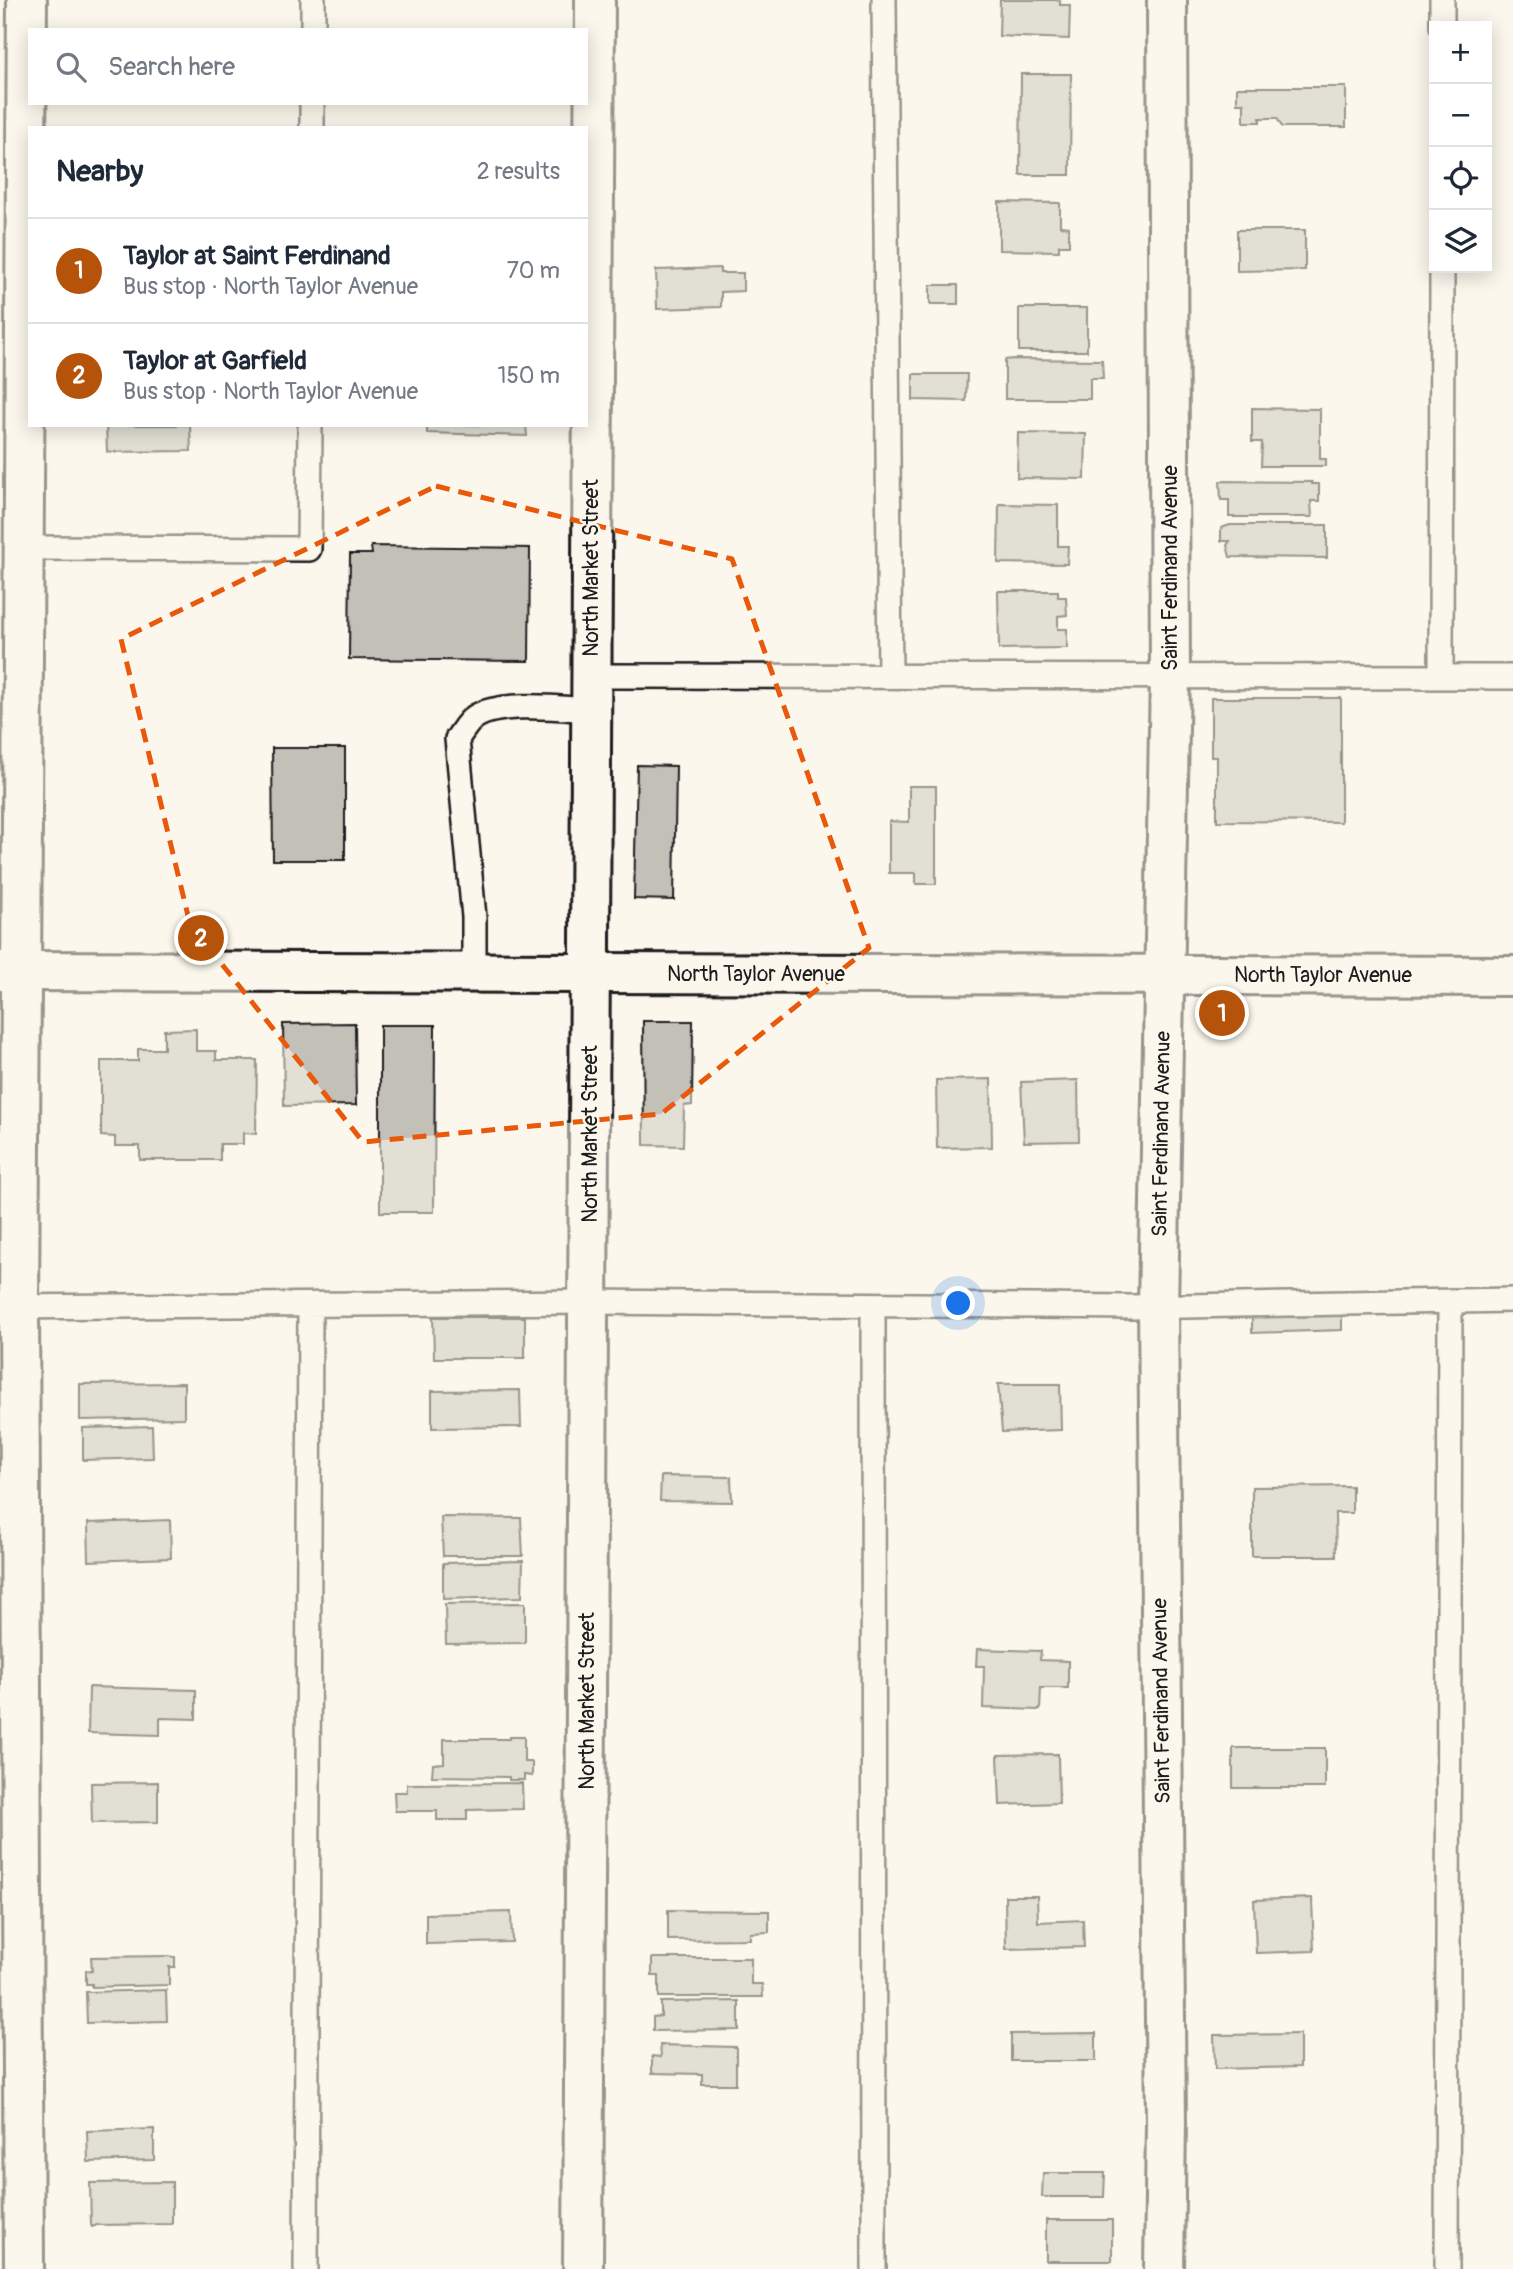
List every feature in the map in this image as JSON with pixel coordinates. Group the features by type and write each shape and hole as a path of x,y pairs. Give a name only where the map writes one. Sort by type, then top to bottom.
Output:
{"street":[{"path":"24,2269 10,1307 12,672 24,548 27,0"},
{"name":"North Market Street","path":"583,2269 595,0"},
{"name":"Saint Ferdinand Avenue","path":"1164,2269 1166,2122 1158,1307 1170,676 1167,0"},
{"name":"North Taylor Avenue","path":"11,971 1513,976"}],"lane":[{"path":"313,0 313,28"},
{"path":"884,0 890,676"},
{"path":"1443,0 1443,21"},
{"path":"312,105 312,126"},
{"path":"1441,677 1442,273"},
{"path":"24,548 309,548 310,427"},
{"path":"474,973 474,917 457,739 473,718 496,709 547,707 590,693 890,676 1513,677"},
{"path":"10,1307 589,1302 1158,1307 1513,1300"},
{"path":"1447,2269 1450,1301"},
{"path":"873,1305 874,2269"},
{"path":"306,2269 310,1306"}],"highlighted area":[{"path":"436,486 732,559 869,948 661,1114 363,1142 190,924 121,639"}],"building":[{"path":"1000,0 1060,0 1060,5 1070,5 1069,39 999,36"},
{"path":"1021,74 1071,74 1070,175 1020,175"},
{"path":"1237,87 1346,87 1346,127 1282,127 1277,118 1244,122 1244,103 1237,103"},
{"path":"999,202 1060,203 1060,226 1069,227 1069,245 1059,245 1059,251 999,250"},
{"path":"1237,230 1305,230 1305,270 1237,271"},
{"path":"720,268 720,273 743,273 743,291 721,292 721,307 657,309 656,270"},
{"path":"930,285 958,285 958,304 930,304"},
{"path":"1019,308 1087,308 1087,351 1019,351"},
{"path":"1005,360 1102,360 1103,378 1090,378 1090,399 1005,399"},
{"path":"913,374 967,374 966,401 913,400"},
{"path":"1252,408 1320,409 1320,459 1326,459 1326,466 1261,466 1262,442 1252,442"},
{"path":"106,427 190,427 191,451 107,452"},
{"path":"427,427 526,427 527,436 427,433"},
{"path":"1018,433 1086,434 1085,479 1017,478"},
{"path":"1220,481 1312,482 1319,484 1319,501 1311,501 1312,517 1229,517 1229,500 1221,500"},
{"path":"999,504 1058,505 1058,546 1068,546 1067,564 998,563"},
{"path":"1230,525 1327,525 1327,558 1230,557 1227,545 1230,541 1221,541 1221,528"},
{"path":"371,546 530,548 529,661 349,659 350,554 372,554"},
{"path":"998,591 1058,591 1058,597 1066,597 1067,615 1058,616 1058,629 1067,629 1067,648 999,649"},
{"path":"1211,698 1341,698 1341,822 1217,821 1217,757 1211,757"},
{"path":"272,748 345,748 345,860 273,860"},
{"path":"637,765 676,766 674,900 634,899"},
{"path":"909,786 936,786 936,884 916,884 916,873 889,873 889,821 909,822"},
{"path":"643,1021 693,1021 692,1105 684,1106 683,1146 644,1145"},
{"path":"355,1023 356,1105 284,1106 283,1024"},
{"path":"380,1025 435,1025 434,1212 380,1212"},
{"path":"196,1029 196,1051 216,1051 216,1060 257,1060 256,1134 243,1133 243,1144 220,1144 220,1160 140,1160 140,1146 115,1146 115,1137 101,1136 101,1061 138,1061 138,1049 164,1049 164,1030"},
{"path":"991,1079 992,1147 937,1148 936,1080"},
{"path":"1078,1080 1079,1141 1024,1142 1021,1082"},
{"path":"1342,1306 1342,1330 1252,1333 1252,1308"},
{"path":"433,1317 525,1317 525,1358 434,1358"},
{"path":"184,1383 184,1418 80,1420 80,1384"},
{"path":"998,1384 1060,1384 1061,1430 1002,1432"},
{"path":"520,1390 521,1427 432,1428 432,1391"},
{"path":"152,1426 153,1458 83,1460 83,1428"},
{"path":"661,1476 731,1477 732,1502 660,1501"},
{"path":"1352,1486 1352,1513 1335,1513 1336,1556 1252,1556 1252,1487"},
{"path":"441,1517 521,1518 523,1556 443,1556"},
{"path":"170,1520 171,1558 89,1561 88,1523"},
{"path":"523,1561 522,1597 443,1599 443,1563"},
{"path":"525,1603 525,1643 446,1644 445,1604"},
{"path":"977,1649 1041,1651 1040,1660 1068,1661 1068,1688 1041,1688 1040,1710 983,1708 984,1666 976,1666"},
{"path":"89,1687 196,1690 196,1719 160,1718 160,1735 88,1733"},
{"path":"524,1737 524,1762 532,1762 532,1776 524,1775 524,1780 509,1780 509,1777 432,1776 433,1764 444,1763 444,1739"},
{"path":"1233,1748 1325,1748 1325,1788 1233,1788"},
{"path":"1058,1754 1059,1803 1000,1805 998,1755"},
{"path":"158,1782 158,1822 92,1823 91,1783"},
{"path":"522,1783 523,1809 467,1810 467,1820 437,1820 437,1811 395,1811 394,1792 407,1792 407,1784"},
{"path":"1005,1896 1037,1896 1038,1922 1083,1920 1084,1947 1006,1949"},
{"path":"1312,1898 1314,1951 1256,1953 1254,1900"},
{"path":"668,1910 769,1911 769,1932 750,1933 750,1939 668,1940"},
{"path":"511,1912 512,1942 426,1944 426,1914"},
{"path":"91,1957 175,1957 175,1967 169,1967 169,1985 92,1987 92,1984 86,1984 86,1970 92,1971"},
{"path":"652,1958 751,1958 751,1984 762,1984 763,1997 659,1997 659,1976 652,1976"},
{"path":"166,1990 167,2021 87,2023 86,1992"},
{"path":"739,2001 739,2030 653,2031 653,2017 661,2016 661,2002"},
{"path":"1096,2033 1096,2061 1011,2061 1011,2034"},
{"path":"1300,2034 1300,2067 1215,2069 1214,2035"},
{"path":"660,2045 736,2047 736,2084 702,2084 702,2074 652,2073 652,2056 661,2057"},
{"path":"154,2129 154,2160 88,2162 87,2131"},
{"path":"1043,2173 1105,2173 1104,2197 1042,2197"},
{"path":"172,2182 172,2224 92,2227 90,2183"},
{"path":"1046,2220 1112,2220 1112,2261 1046,2261"}],"place":[{"name":"Taylor at Garfield","path":"201,938"},
{"name":"Taylor at Saint Ferdinand","path":"1222,1013"}]}
